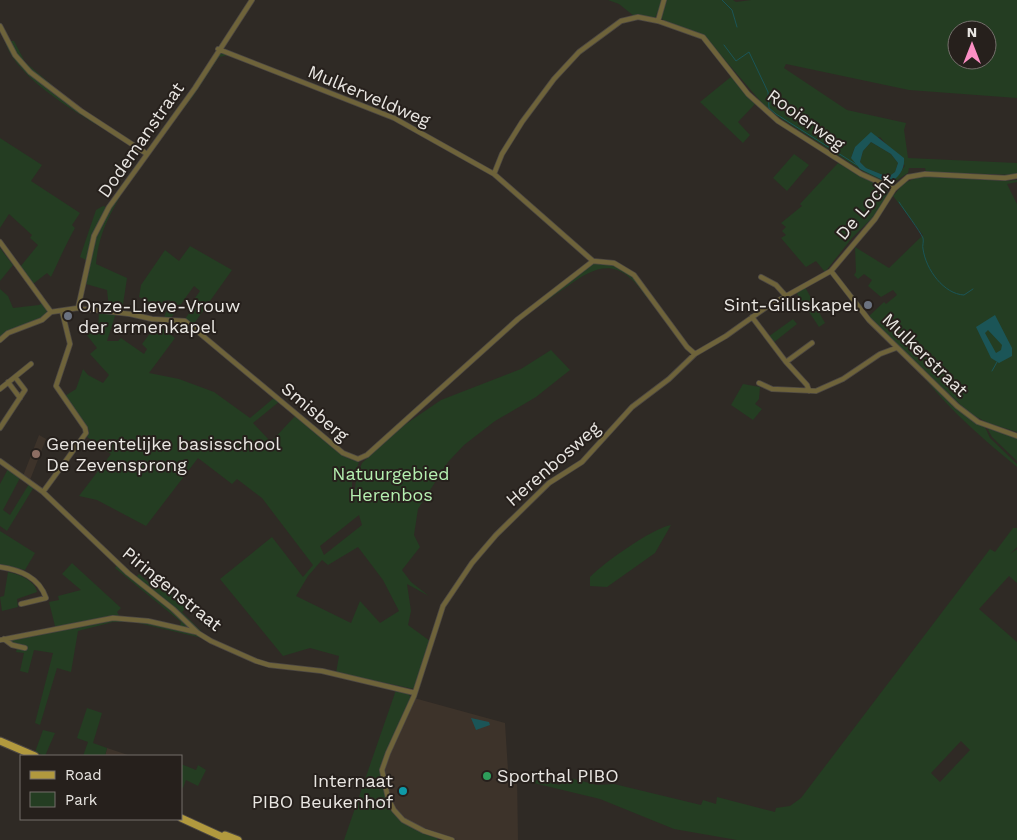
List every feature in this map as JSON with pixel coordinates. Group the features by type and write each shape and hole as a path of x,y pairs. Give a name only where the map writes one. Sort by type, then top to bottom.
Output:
{"main road":[{"path":"0,741 34,755"},
{"path":"182,818 238,840"},
{"path":"206,828 229,840"}],"street":[{"name":"Dodemanstraat","path":"78,308 94,236 109,207 195,88 218,49 252,0"},
{"path":"658,21 664,0"},
{"name":"Rooierweg","path":"494,174 502,154 522,122 554,79 579,52 621,21 638,17 658,21 703,37 748,94 778,121 861,174 894,190"},
{"path":"0,26 15,55 30,72 81,111 148,154"},
{"name":"Mulkerveldweg","path":"218,49 405,123 494,174 593,261"},
{"name":"De Locht","path":"831,271 875,219 894,190 908,177 925,174 1005,178 1017,176"},
{"path":"0,242 51,312 42,320 8,333 0,340"},
{"path":"593,261 614,263 634,275 686,347 695,354"},
{"name":"Smisberg","path":"51,312 78,308 116,312 158,320 172,319 185,321 338,449 350,458 358,459 367,455 518,319 593,261"},
{"name":"Herenbosweg","path":"452,840 424,831 403,820 394,810 384,785 384,763 415,693 447,598 496,535 555,478 582,462 636,403 669,379 695,354 785,295 831,271"},
{"name":"Mulkerstraat","path":"831,271 869,320 896,348 968,415 978,422 1017,436"},
{"path":"761,277 776,285 785,295"},
{"path":"43,492 86,433 85,428 56,386 70,344 62,311"},
{"path":"752,317 806,385 808,391"},
{"path":"786,362 812,343"},
{"path":"759,383 772,389 808,391 832,385 880,354 896,348"},
{"path":"0,389 31,364"},
{"path":"0,428 25,390 15,377"},
{"path":"8,382 20,398"},
{"name":"Piringenstraat","path":"0,461 43,492 128,573 174,609 198,632 256,662 322,672 415,693"},
{"path":"0,567 24,572 43,589 46,598 21,604"},
{"path":"2,639 112,618 148,620 198,632"},
{"path":"2,639 12,645 25,648"}],"shaded area":[{"name":"Gemeentelijke basisschool De Zevensprong","path":"39,435 46,439 30,480 23,476"},
{"path":"414,698 505,723 508,770 517,774 518,840 456,840 409,822 394,808 386,786 385,766"},
{"path":"107,748 128,755 105,755"}],"green space":[{"path":"608,0 663,0 655,18 634,16 619,4"},
{"path":"665,0 733,0 736,2 751,0 1017,0 1017,98 909,90 786,64 784,68 847,110 906,123 904,130 908,158 1017,163 1017,175 926,172 925,168 909,168 908,173 891,184 869,175 769,111 705,37 663,20 661,17","holes":["880,137 905,166 889,183 851,158 855,147"]},
{"path":"5,41 14,41 25,62 52,85 49,89 111,133 66,105 34,81 11,55"},
{"path":"223,52 229,55 219,57 192,98 170,125 219,53"},
{"path":"732,76 755,104 738,122 750,135 743,143 700,102"},
{"path":"0,138 42,165 31,181 80,213 72,225 75,228 51,277 47,273 33,284 20,267 38,245 30,238 32,235 9,214 0,228"},
{"path":"871,142 891,154 898,163 895,172 888,177 866,168 860,162 863,151"},
{"path":"794,154 809,165 787,191 773,178"},
{"path":"838,163 887,190 888,195 877,213 852,238 825,272 816,261 806,267 804,265 781,238 786,235 782,231 786,227 781,223 802,206 800,204"},
{"path":"921,176 1017,180 1017,182 1007,184 1017,204 1017,432 988,423 969,413 868,317 884,302 886,304 897,295 893,290 881,297 868,286 872,280 864,274 858,279 854,275 856,272 855,247 889,268 923,235 893,196 904,183"},
{"path":"118,196 120,197 101,237 96,264 127,278 122,311 109,309 107,290 86,284 90,262 80,257 96,210 103,206 110,208"},
{"path":"190,246 232,270 193,325 185,319 198,300 195,298 200,291 194,286 171,318 164,318 170,300 163,301 159,307 139,297 141,285 165,250 179,261"},
{"path":"0,248 13,265 0,281"},
{"path":"597,262 615,266 627,272 649,297 647,298 628,276 618,270 609,268 599,269 577,279 524,317 589,265"},
{"path":"805,287 825,323 819,327 796,292"},
{"path":"0,289 8,296 13,308 39,305 43,302 48,309 40,319 0,337"},
{"name":"Natuurgebied Herenbos","path":"99,310 116,313 107,341 118,341 121,338 144,354 147,349 142,344 157,324 175,338 149,373 179,379 214,392 250,418 275,397 280,401 253,423 271,442 296,415 350,459 359,462 352,481 352,490 355,489 356,478 362,463 397,430 441,400 521,369 551,350 570,370 536,397 495,421 464,445 448,462 418,509 414,535 420,547 402,570 411,582 429,596 407,584 411,611 408,625 430,641 414,689 336,673 339,656 310,648 283,656 220,579 272,537 303,577 313,565 262,498 237,479 232,484 198,458 146,526 97,500 79,496 111,454 87,437 89,430 65,396 76,389 83,369 88,375 103,383 109,375 90,354 97,348 86,334 93,330 98,334","holes":["359,515 362,525 324,555 320,546","358,547 383,580 399,611 380,623 360,601 351,623 296,596 308,576 322,560 328,565"]},
{"path":"793,319 797,324 773,343 768,337"},
{"path":"926,380 957,409 985,427 990,438 1017,464 1017,467 969,426"},
{"path":"743,384 760,387 759,399 755,404 762,409 753,420 731,405"},
{"path":"987,428 1017,438 1017,461 992,437"},
{"path":"8,469 20,478 3,510 10,515 29,484 34,487 7,531 0,526 0,484"},
{"path":"671,525 655,553 607,587 590,586 590,577 606,563 641,539"},
{"path":"1013,528 1017,528 1017,547 1010,554 1017,549 1017,583 1009,576 979,609 1017,642 1017,840 737,840 674,829 600,799 517,779 517,776 560,785 560,781 570,778 597,785 614,784 701,805 703,800 716,804 717,797 775,812 776,808 790,806 801,798 990,549 995,552","holes":["961,741 970,750 940,782 931,773"]},
{"path":"0,531 35,553 25,570 0,564"},
{"path":"72,563 121,608 117,612 121,619 180,626 181,622 115,568 117,565 133,580 139,574 156,589 160,584 187,607 182,612 201,631 198,634 202,638 134,622 113,622 78,631 71,672 57,668 40,725 35,723 53,653 34,650 28,673 20,671 24,653 16,652 18,645 9,640 56,630 49,602 59,600 58,596 81,590 62,574"},
{"path":"8,572 30,581 37,592 17,599 18,607 2,611 0,597 4,596"},
{"path":"396,690 408,693 411,698 382,766 391,810 405,824 438,838 437,840 344,840"},
{"path":"87,708 102,713 93,743 107,748 105,755 83,755 88,742 77,738"},
{"path":"43,730 55,733 45,755 35,752"},
{"path":"182,764 196,770 198,765 206,770 198,786 186,780 183,788"}],"water":[{"path":"871,132 904,158 901,173 889,183 860,169 851,158 855,147","holes":["871,142 891,154 898,163 895,172 888,177 866,168 860,162 863,151"]},
{"path":"995,315 1012,348 1012,356 999,363 991,358 976,327","holes":["988,330 1002,345 1001,350 996,353 985,333"]},
{"path":"471,718 489,722 490,725 476,730"}],"waterway":[{"path":"722,0 732,10 737,27"},
{"path":"724,45 736,61 749,52 768,92 769,108 857,165"},
{"path":"899,202 923,238 925,257 937,280 957,294 964,295 973,289"},
{"path":"992,371 997,362"}],"place":[{"name":"Sint-Gilliskapel","path":"868,305"},
{"name":"Onze-Lieve-Vrouw der armenkapel","path":"68,316"},
{"name":"Gemeentelijke basisschool De Zevensprong","path":"36,454"},
{"name":"Sporthal PIBO","path":"487,776"},
{"name":"Internaat PIBO Beukenhof","path":"403,791"}]}
